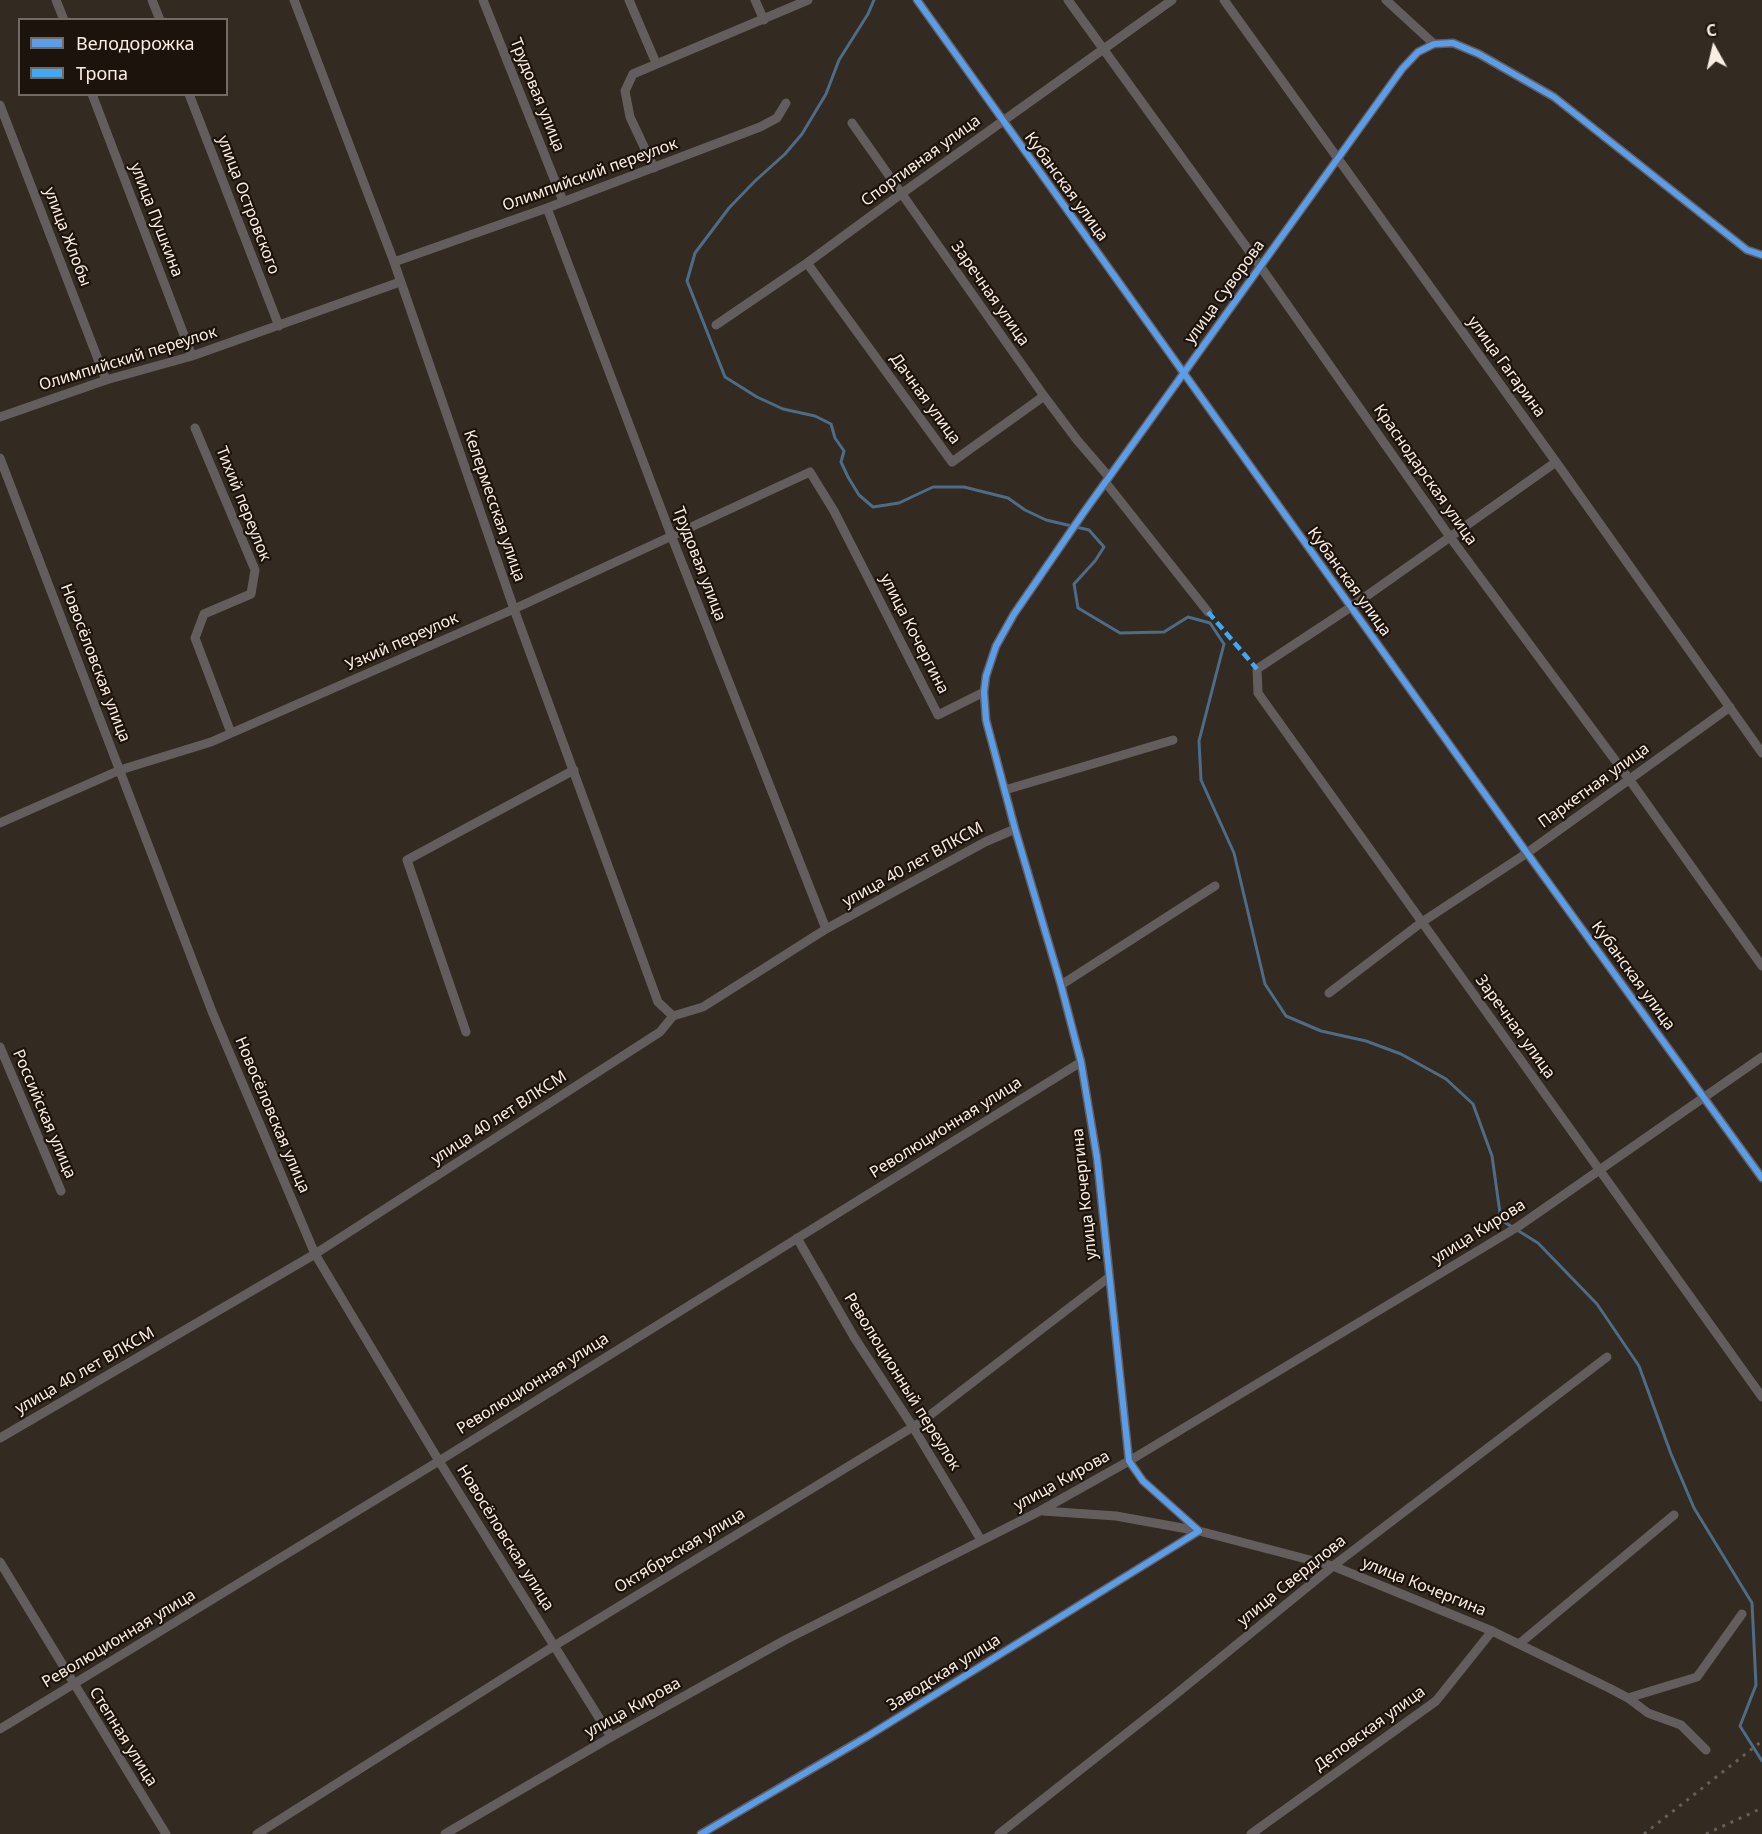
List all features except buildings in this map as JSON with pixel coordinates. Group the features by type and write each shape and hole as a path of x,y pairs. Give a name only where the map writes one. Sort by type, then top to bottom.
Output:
{"street":[{"path":"56,0 63,18"},
{"path":"152,0 159,18"},
{"name":"Келермесская улица","path":"294,0 394,262 514,609 658,1002 673,1016"},
{"name":"Трудовая улица","path":"483,0 563,201"},
{"path":"629,0 656,63"},
{"path":"755,0 764,20"},
{"path":"654,168 630,117 625,91 633,74 808,0"},
{"name":"Кубанская улица","path":"916,0 1762,1178"},
{"name":"Краснодарская улица","path":"1068,0 1260,266 1450,537 1629,779 1762,966"},
{"name":"Спортивная улица","path":"716,325 807,264 1002,121 1173,0"},
{"name":"улица Гагарина","path":"1224,0 1338,156 1762,753"},
{"path":"1386,0 1434,44 1453,43 1479,54 1554,97 1747,250 1762,255"},
{"name":"улица Суворова","path":"984,692 996,646 1014,614 1084,512 1402,69 1418,52 1434,44"},
{"name":"улица Пушкина","path":"93,96 192,356"},
{"name":"улица Островского","path":"190,96 279,326"},
{"name":"Олимпийский переулок","path":"394,262 547,208 759,127 777,118 786,103"},
{"name":"улица Жлобы","path":"0,105 106,380"},
{"name":"Заречная улица","path":"852,123 1044,396 1208,612"},
{"name":"Трудовая улица","path":"547,208 671,535 826,929"},
{"name":"Дачная улица","path":"807,264 952,462 1044,396"},
{"name":"Олимпийский переулок","path":"0,417 106,380 192,356 400,282"},
{"name":"Тихий переулок","path":"195,428 255,570 251,594 204,614 195,638 231,733"},
{"name":"Новосёловская улица","path":"0,458 213,1014 315,1254 439,1461 611,1737"},
{"path":"1351,607 1556,462"},
{"name":"Узкий переулок","path":"0,824 120,770 212,742 514,609 810,472"},
{"name":"улица Кочергина","path":"810,472 834,511 938,715 984,692 986,720 1081,1062 1097,1158 1129,1461 1143,1481 1200,1531"},
{"name":"Заречная улица","path":"1351,607 1257,669 1258,693 1762,1397"},
{"name":"Паркетная улица","path":"1329,993 1422,922 1527,853 1730,707"},
{"path":"1005,790 1173,740"},
{"path":"466,1032 407,860 573,770"},
{"name":"улица 40 лет ВЛКСМ","path":"0,1438 315,1254 660,1032 673,1016 703,1007 826,929 985,842 1015,829"},
{"path":"1061,985 1215,886"},
{"name":"Российская улица","path":"0,1047 61,1191"},
{"name":"улица Кирова","path":"445,1834 463,1830 611,1737 785,1640 1041,1511 1129,1461 1519,1226 1762,1057"},
{"name":"Революционная улица","path":"0,1729 439,1461 1081,1062"},
{"name":"Революционный переулок","path":"797,1238 854,1337 913,1427 981,1540"},
{"name":"Октябрьская улица","path":"257,1834 554,1646 913,1427 1108,1278"},
{"name":"улица Свердлова","path":"999,1834 1333,1566 1607,1357"},
{"name":"улица Кочергина","path":"1041,1511 1116,1516 1200,1531 1333,1566 1519,1644 1628,1698 1647,1713 1681,1725 1706,1750"},
{"path":"1519,1644 1674,1515"},
{"name":"Заводская улица","path":"701,1834 868,1736 1200,1531"},
{"name":"Степная улица","path":"0,1562 166,1834"},
{"path":"1628,1698 1697,1677 1742,1614"},
{"name":"Деповская улица","path":"1251,1834 1436,1701 1492,1631"}],"waterway":[{"path":"874,0 868,14 839,60 826,94 802,134 785,154 729,208 695,253 687,281 725,377 757,397 783,409 815,416 831,424 835,438 844,451 841,462 848,477 859,495 873,507 899,503 933,487 964,487 1008,498 1025,510 1046,520 1089,530 1104,547 1095,561 1074,584 1078,608 1120,633 1164,632 1188,617 1210,623 1224,644 1199,741 1201,780 1234,853 1265,984 1286,1016 1321,1031 1366,1041 1401,1054 1446,1079 1473,1104 1492,1156 1501,1220 1538,1243 1597,1304 1639,1366 1671,1454 1694,1508 1752,1603 1756,1685 1740,1726 1762,1761"}],"railway":[{"path":"1644,1834 1762,1741"},
{"path":"1706,1834 1762,1808"}],"marked path":[{"path":"1208,612 1257,669"}],"cycle path":[{"path":"917,0 1762,1178"},
{"path":"701,1834 868,1736 1199,1531 1143,1481 1129,1461 1097,1158 1081,1062 986,720 984,692 986,676 996,646 1014,614 1084,512 1402,69 1418,52 1434,44 1453,43 1479,54 1554,97 1747,250 1762,255"}]}
